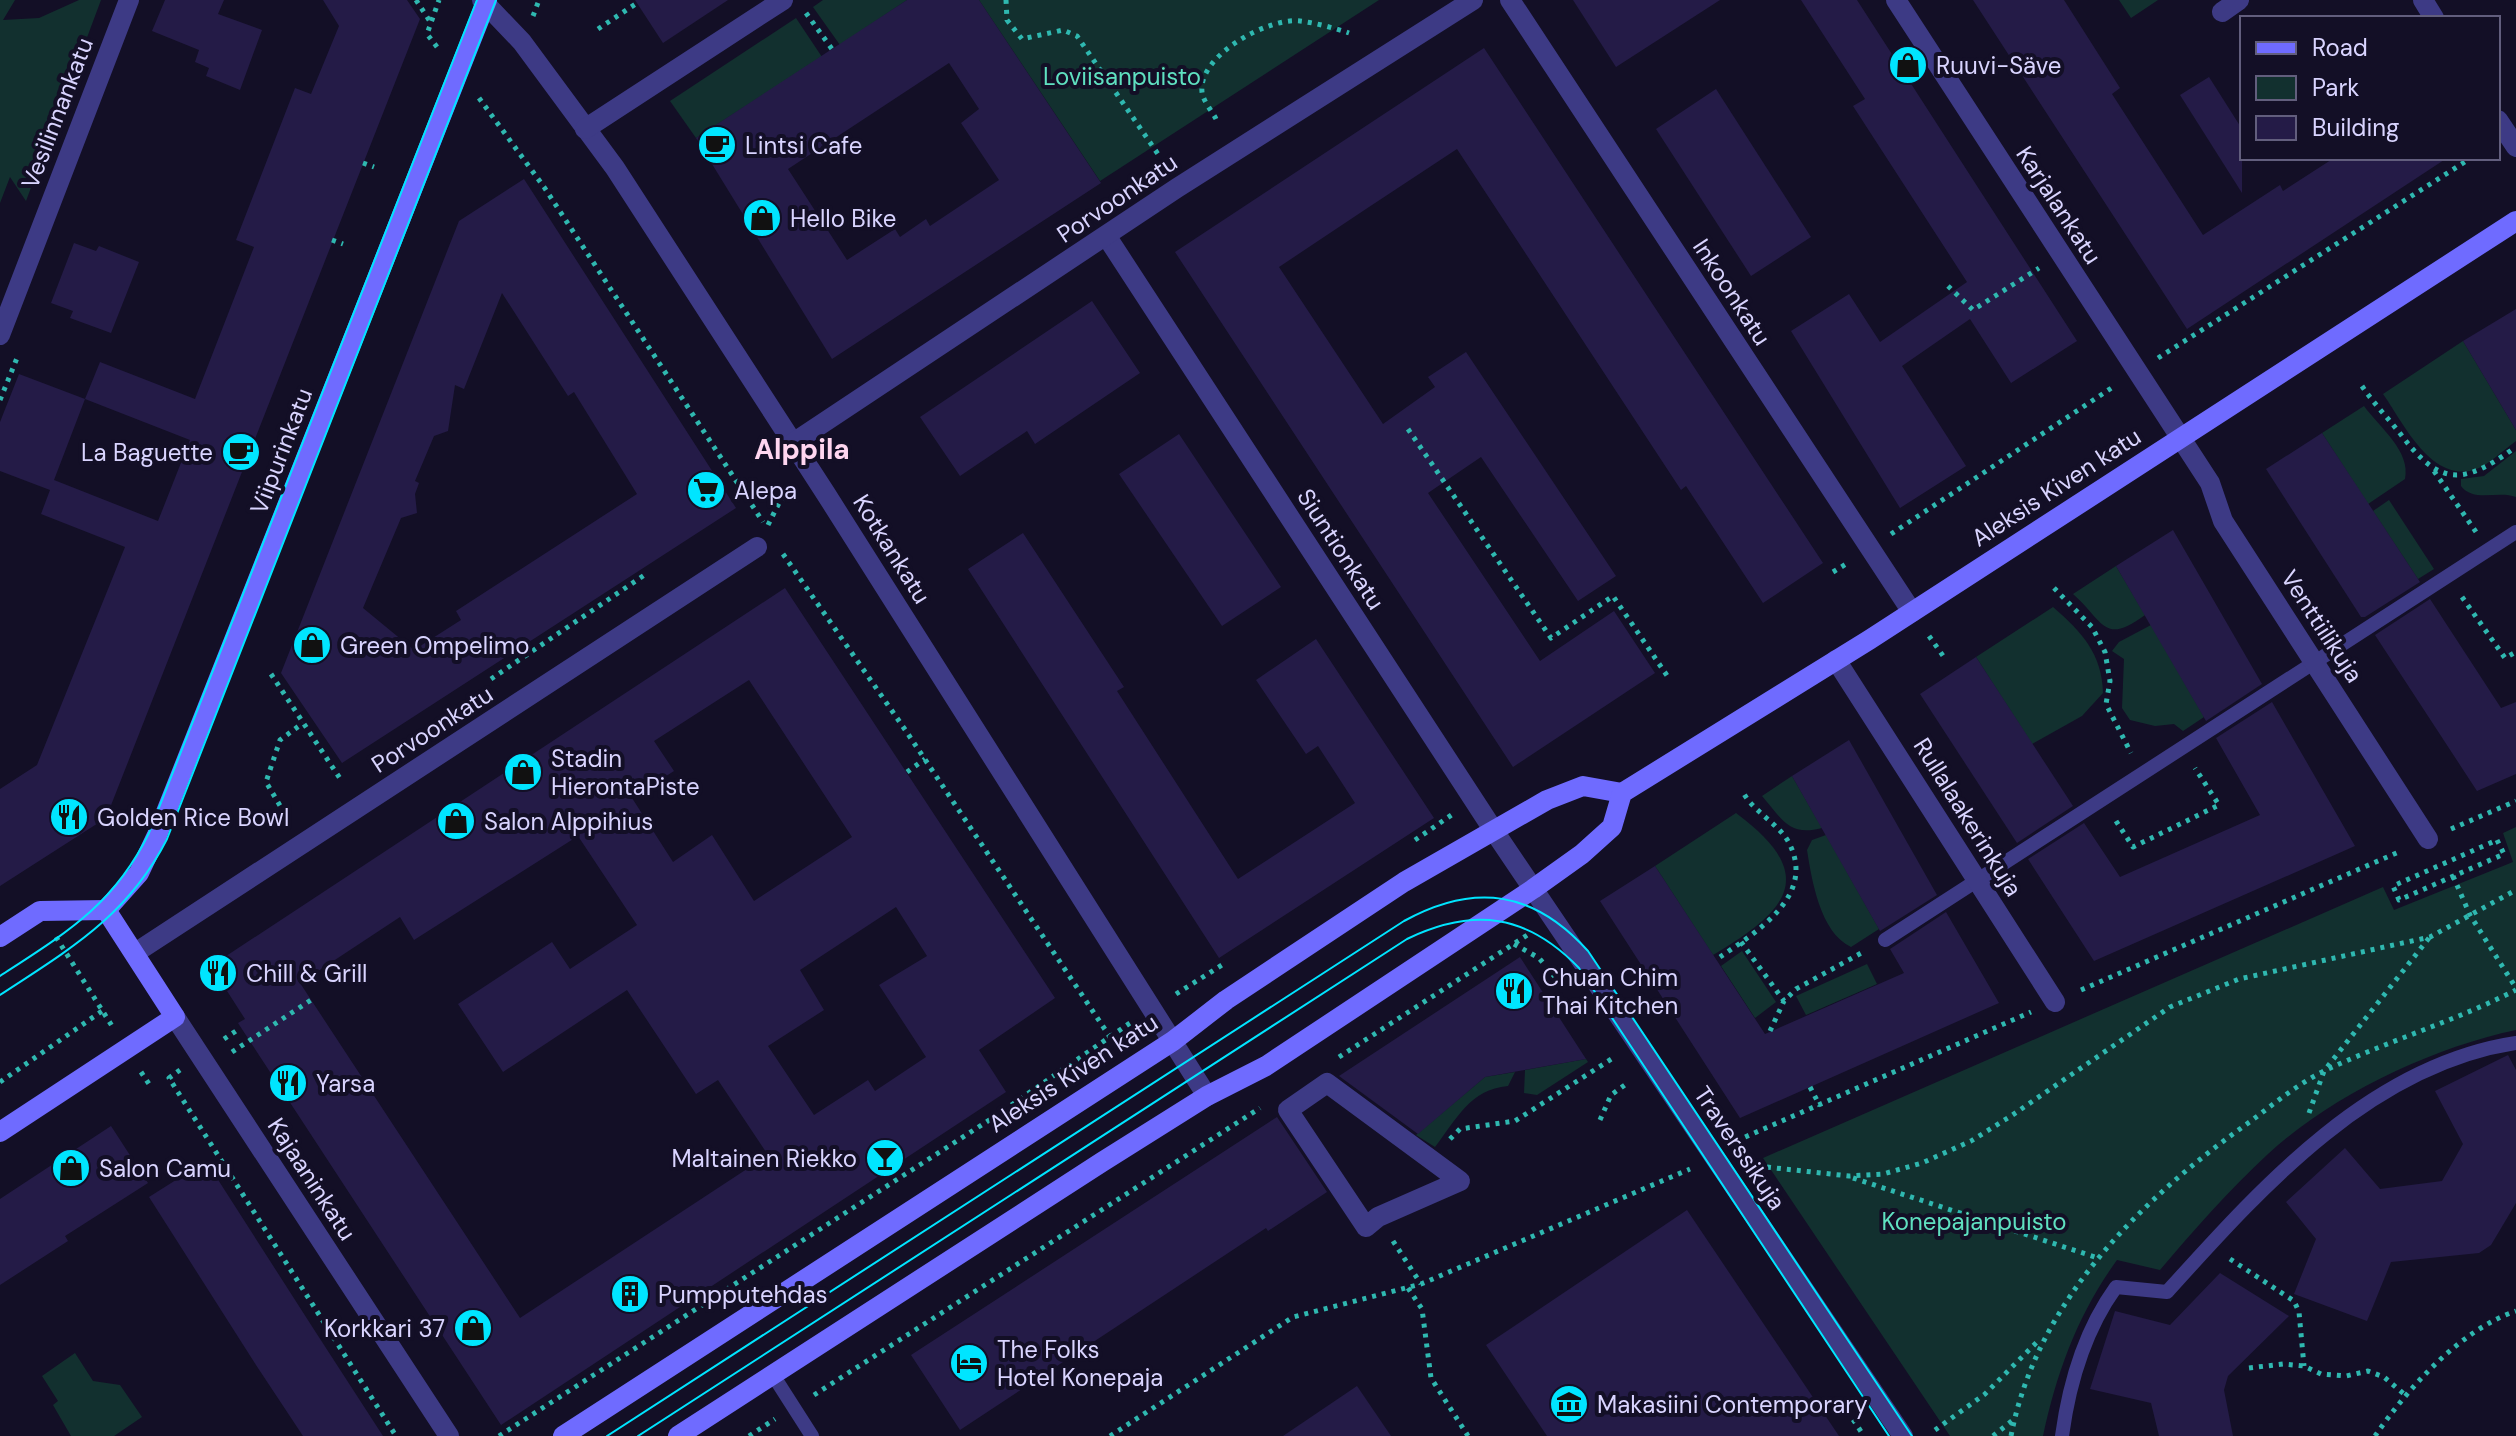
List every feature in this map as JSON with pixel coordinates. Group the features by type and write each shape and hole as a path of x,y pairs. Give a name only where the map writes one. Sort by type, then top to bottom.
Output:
{"main road":[{"name":"Viipurinkatu","path":"106,910 139,873 157,835 485,1"},
{"name":"Aleksis Kiven katu","path":"563,1436 1173,1041 1226,1000 1404,882 1547,800 1583,786 1622,793 1912,612 2515,223"},
{"path":"678,1436 1207,1096 1266,1066 1533,889 1582,854 1612,827 1622,793"},
{"path":"0,937 40,911 106,910"},
{"name":"Kajaaninkatu","path":"106,910 175,1017"},
{"path":"0,1132 175,1017"}],"street":[{"name":"Vesilinnankatu","path":"0,335 129,0"},
{"path":"585,129 783,0"},
{"name":"Porvoonkatu","path":"793,443 1473,0"},
{"name":"Inkoonkatu","path":"1510,0 1912,612"},
{"name":"Karjalankatu","path":"1896,0 2179,438"},
{"name":"Kotkankatu","path":"485,1 522,42 615,168 1207,1096"},
{"path":"2500,123 2516,147"},
{"name":"Siuntionkatu","path":"1107,237 1533,889"},
{"name":"Venttiilikuja","path":"2179,438 2210,483 2223,521 2428,839"},
{"name":"Porvoonkatu","path":"135,953 757,547"},
{"name":"Rullalaakerinkuja","path":"1836,660 2055,1002"},
{"name":"Traverssikuja","path":"1533,889 1903,1436"},
{"name":"Kajaaninkatu","path":"175,1017 449,1436"},
{"path":"1327,1083 1407,1142 1460,1181 1378,1217 1366,1227 1288,1110 1327,1083"}],"lane":[{"path":"1885,940 2516,532"},
{"path":"2062,1436 2082,1353 2099,1311 2116,1287 2167,1292 2259,1194 2322,1138 2382,1094 2463,1054 2516,1043"},
{"path":"773,1375 812,1436"}],"path":[{"path":"416,0 431,23"},
{"path":"427,34 439,0"},
{"path":"1006,0 1007,20 1022,39 1063,30 1077,36 1160,157"},
{"path":"598,29 637,3"},
{"path":"803,9 832,49"},
{"path":"1216,119 1202,94 1203,79 1209,65 1233,45 1263,28 1299,20 1349,33"},
{"path":"1904,525 2468,160"},
{"path":"363,163 374,167"},
{"path":"332,240 343,244"},
{"path":"1948,286 1973,310 2059,253"},
{"path":"2362,386 2416,457 2433,470 2488,550"},
{"path":"1408,429 1551,638 1613,596 1668,677"},
{"path":"2433,470 2455,475 2483,471 2513,449"},
{"path":"767,527 780,501 815,478"},
{"path":"491,679 646,574"},
{"path":"2054,588 2092,627 2105,652 2110,681 2106,704 2115,727 2143,772"},
{"path":"2459,592 2505,658 2516,652"},
{"path":"271,674 341,780"},
{"path":"285,814 266,782 280,740 303,723"},
{"path":"2101,800 2133,847 2219,805 2182,747"},
{"path":"907,772 925,759"},
{"path":"1720,957 1769,924 1786,903 1796,868 1790,843 1744,794"},
{"path":"1110,1436 1293,1317 1408,1288 1666,1180 1739,1140 2516,801"},
{"path":"1411,842 1443,821"},
{"path":"2419,874 2393,886 2399,900 2504,854 2497,840 2475,850"},
{"path":"1935,1430 1985,1394 2046,1332 2098,1258 2197,1159 2324,1071 2516,989 2470,915 2453,876"},
{"path":"1757,1166 1849,1176 1883,1174 1922,1163 1971,1141 2144,1023 2202,993 2239,979 2305,962 2430,937 2516,890"},
{"path":"2324,1071 2430,937"},
{"path":"1770,1031 1784,1001 1796,989 1885,940"},
{"path":"1741,942 1784,1001"},
{"path":"1331,1062 1513,944"},
{"path":"69,957 107,1018"},
{"path":"499,1436 994,1117 1152,1008 1235,957"},
{"path":"257,1036 311,1000"},
{"path":"0,1082 102,1011"},
{"path":"1453,1135 1460,1129 1515,1121 1613,1058"},
{"path":"169,1078 396,1436"},
{"path":"1600,1120 1611,1095 1629,1082"},
{"path":"1810,1087 1820,1106"},
{"path":"749,1436 1272,1101"},
{"path":"1849,1176 2098,1258"},
{"path":"2233,1261 2294,1301 2299,1312 2304,1366"},
{"path":"1408,1288 1422,1309 1431,1378 1468,1436"},
{"path":"2375,1436 2404,1394 2488,1320 2516,1311"},
{"path":"2011,1436 2046,1332"},
{"path":"2249,1368 2283,1364 2304,1366 2321,1374 2346,1376 2368,1371 2384,1377 2404,1394"},
{"path":"1993,1436 2014,1420"}],"green space":[{"path":"0,0 15,0 3,20 39,18 79,0 101,0 26,201 10,177 0,203"},
{"path":"823,0 907,0 840,45 813,7"},
{"name":"Loviisanpuisto","path":"979,0 1379,0 1100,181"},
{"path":"2119,0 2158,0 2131,18"},
{"path":"796,18 822,57 696,138 670,101"},
{"path":"2463,341 2516,430 2516,441 2480,468 2458,471 2431,459 2409,434 2383,394"},
{"path":"2364,406 2399,449 2406,469 2405,479 2368,504 2322,433"},
{"path":"2516,451 2516,497 2473,494 2461,486 2461,479 2484,476"},
{"path":"2389,500 2434,569 2418,579 2373,511"},
{"path":"2116,566 2145,615 2120,629 2112,629 2098,621 2073,594"},
{"path":"2053,607 2073,626 2094,655 2103,693 2082,716 2032,744 1976,657"},
{"path":"2151,625 2204,717 2183,731 2174,724 2155,726 2130,720 2122,708 2124,659 2112,651 2119,642"},
{"path":"1792,776 1822,828 1794,828 1781,819 1762,796"},
{"path":"1736,813 1762,835 1779,856 1786,874 1784,891 1760,923 1713,955 1655,866"},
{"name":"Konepajanpuisto","path":"2516,827 2516,1030 2417,1062 2322,1112 2268,1154 2212,1210 2160,1270 2117,1260 2080,1322 2055,1389 2043,1436 1950,1436 1763,1158 2383,887 2394,910 2513,862 2503,833"},
{"path":"1826,835 1879,929 1851,947 1840,940 1825,918 1812,876 1807,850 1812,840"},
{"path":"1742,951 1776,1002 1755,1018 1721,966"},
{"path":"1867,964 1877,984 1806,1015 1796,996"},
{"path":"1586,1059 1588,1062 1537,1095 1524,1093 1525,1070"},
{"path":"1515,1072 1508,1086 1484,1093 1465,1108 1435,1147 1416,1135 1485,1077"},
{"path":"75,1353 93,1381 120,1385 142,1417 114,1436 71,1436 53,1405 58,1401 42,1376"}],"building":[{"path":"165,0 224,0 218,14 262,30 240,90 206,76 209,68 195,62 199,50 152,31"},
{"path":"323,0 407,0 420,19 106,818 0,886 0,789 37,765 125,547 41,514 50,490 0,471 0,422 19,374 85,399 100,362 195,399 254,247 236,240 295,88 311,94 339,26","holes":["85,399 190,440 158,521 54,480"]},
{"path":"635,0 728,0 663,43"},
{"path":"907,0 979,0 1101,183 832,359 696,138","holes":["949,63 979,109 961,123 999,180 930,226 926,219 900,237 895,229 847,260 788,169"]},
{"path":"1573,0 1720,0 1616,67"},
{"path":"1801,0 1857,0 2077,341 2011,383 1970,319 1902,366 1966,466 1900,508 1791,331 1849,294 1880,342 1967,282 1853,106 1865,99"},
{"path":"1973,0 2064,0 2120,88 2112,94 2203,235 2280,185 2283,191 2331,160 2444,160 2187,329"},
{"path":"1484,48 1823,563 1763,603 1686,486 1681,490 1457,149 1279,267 1383,424 1435,387 1428,377 1466,352 1616,576 1578,601 1481,457 1428,493 1540,661 1614,611 1655,673 1513,767 1175,252"},
{"path":"2209,77 2240,126 2242,193 2180,95"},
{"path":"1716,89 1811,237 1751,276 1656,129"},
{"path":"524,179 736,508 342,763 281,673 459,221","holes":["502,293 568,396 574,392 637,494 456,611 461,620 414,650 363,608 401,518 417,513 415,494 419,483 415,481 434,436 448,431 455,385 464,389"]},
{"path":"74,243 96,251 99,246 139,262 111,333 70,318 73,311 51,303"},
{"path":"1092,301 1140,373 1035,444 1027,431 960,476 920,417"},
{"path":"2516,309 2516,430 2463,341"},
{"path":"2322,433 2420,582 2365,617 2361,617 2266,469"},
{"path":"1179,434 1281,587 1222,626 1119,474"},
{"path":"2173,530 2262,684 2206,721 2116,566"},
{"path":"1023,533 1124,687 1117,691 1238,879 1355,803 1318,746 1306,754 1256,680 1316,639 1434,818 1219,958 968,569"},
{"path":"785,588 1055,998 979,1050 1006,1092 501,1425 238,1023 245,1019 211,966","holes":["749,680 852,837 754,901 712,835 673,862 632,798 674,771 654,741","578,836 637,925 570,969 552,942 458,1004 503,1072 627,990 696,1094 718,1080 768,1155 520,1318 300,983 400,917 414,940","896,907 927,956 879,985 926,1057 875,1091 868,1080 814,1115 768,1046 824,1010 800,970"]},
{"path":"2430,599 2501,708 2516,702 2516,774 2477,791 2375,635"},
{"path":"1976,657 2073,806 2017,843 1920,694"},
{"path":"2272,702 2355,846 2094,961 2028,859 2084,823 2120,877 2260,815 2216,738"},
{"path":"1849,740 1937,895 1880,931 1792,776"},
{"path":"1655,866 1765,1034 1904,973 1890,949 1946,912 1999,1003 1740,1118 1600,901"},
{"path":"1520,957 1586,1059 1485,1077 1418,1134 1339,1076"},
{"path":"2508,1055 2516,1070 2516,1203 2491,1245 2479,1253 2391,1262 2367,1321 2294,1294 2316,1239 2286,1202 2345,1148 2380,1189 2442,1181 2463,1144 2435,1091"},
{"path":"1277,1117 1327,1192 1268,1231 1266,1228 960,1430 911,1355"},
{"path":"111,1126 148,1183 65,1236 68,1241 0,1285 0,1199"},
{"path":"206,1161 383,1436 303,1436 256,1365 149,1197"},
{"path":"1687,1210 1839,1436 1547,1436 1486,1345"},
{"path":"2220,1273 2289,1316 2228,1376 2224,1390 2233,1436 2159,1436 2151,1403 2090,1389 2115,1311 2170,1325"},
{"path":"1357,1386 1391,1436 1283,1436"}],"tram line":[{"path":"0,976 67,931 104,899 120,880 149,833 477,0"},
{"path":"0,995 95,929 134,889 167,839 496,0"},
{"path":"607,1436 1404,921 1455,901 1479,898 1502,899 1525,905 1568,931 1588,951 1912,1436"},
{"path":"638,1436 1407,939 1455,922 1477,920 1499,921 1540,936 1579,968 1889,1436"}],"place":[{"name":"Ruuvi-Säve","path":"1908,65"},
{"name":"Lintsi Cafe","path":"717,145"},
{"name":"Hello Bike","path":"762,218"},
{"name":"La Baguette","path":"241,452"},
{"name":"Alepa","path":"706,490"},
{"name":"Green Ompelimo","path":"312,645"},
{"name":"Stadin HierontaPiste","path":"523,772"},
{"name":"Golden Rice Bowl","path":"69,817"},
{"name":"Salon Alppihius","path":"456,821"},
{"name":"Chill & Grill","path":"218,973"},
{"name":"Chuan Chim Thai Kitchen","path":"1514,991"},
{"name":"Yarsa","path":"288,1083"},
{"name":"Maltainen Riekko","path":"885,1158"},
{"name":"Salon Camu","path":"71,1168"},
{"name":"Pumpputehdas","path":"630,1294"},
{"name":"Korkkari 37","path":"473,1328"},
{"name":"The Folks Hotel Konepaja","path":"969,1363"},
{"name":"Makasiini Contemporary","path":"1569,1404"}],"district":[{"name":"Alppila","path":"802,449"}]}
